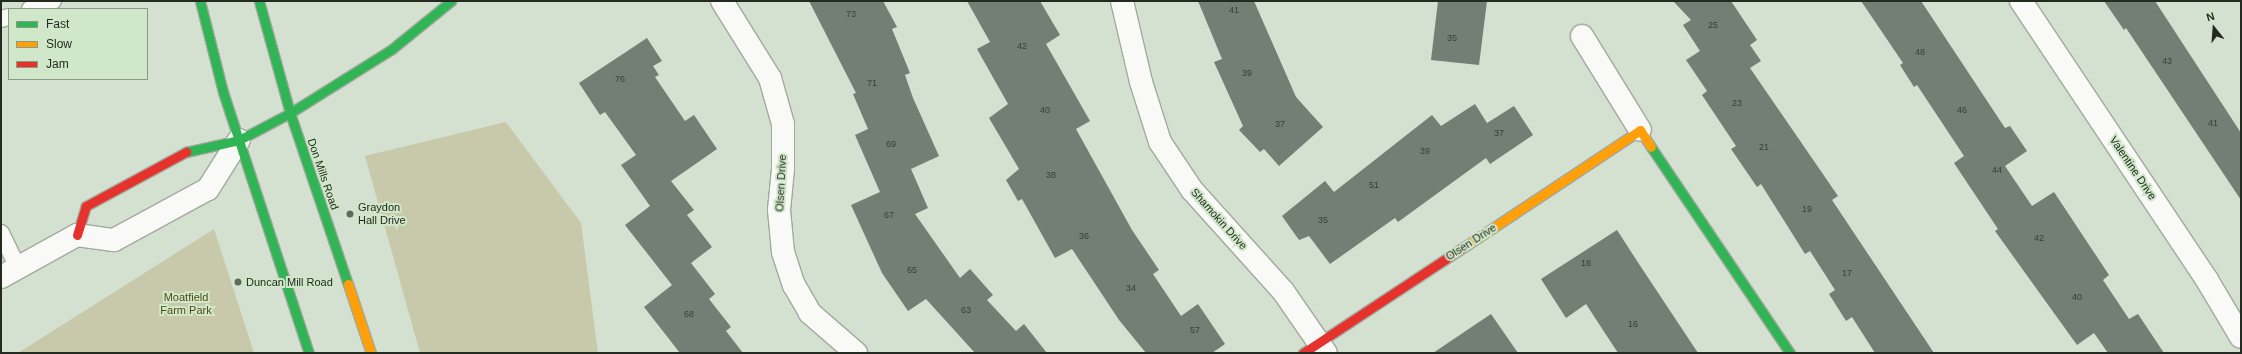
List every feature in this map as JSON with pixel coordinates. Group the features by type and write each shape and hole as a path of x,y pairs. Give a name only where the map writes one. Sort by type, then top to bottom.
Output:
{"street":[{"path":"200,1 239,140 309,353"},
{"name":"Don Mills Road","path":"259,1 290,113 371,353"},
{"path":"77,235 86,206 193,148 239,140 290,113 392,49 451,1"},
{"name":"Olsen Drive","path":"722,1 770,78 782,124 783,169 779,210 783,252 794,284 810,313 856,353"},
{"name":"Shamokin Drive","path":"1122,1 1141,82 1160,142 1192,190 1283,291 1316,350"},
{"name":"Valentine Drive","path":"2021,1 2207,280 2241,337"},
{"path":"1582,36 1640,130 1790,353"},
{"name":"Olsen Drive","path":"1316,350 1640,130"},
{"path":"10,273 77,235 114,240 208,189 239,140"}],"lane":[{"path":"33,8 53,1"},
{"path":"1,233 10,273"}],"green space":[{"path":"506,122 581,223 598,353 420,353 365,156"},
{"name":"Moatfield Farm Park","path":"214,229 254,353 18,353"}],"building":[{"path":"809,1 883,1 897,27 892,29 910,73 905,75 913,98 939,156 911,169 928,208 915,214 960,278 970,269 993,295 987,300 1016,331 1024,324 1047,353 975,353 926,299 908,311 882,273 851,205 880,192 855,135 868,129 853,94 856,93"},
{"path":"967,1 1040,1 1060,35 1046,44 1090,121 1076,129 1132,230 1159,270 1153,274 1181,316 1198,304 1225,344 1212,353 1146,353 1119,320 1072,249 1055,258 1022,199 1018,201 1006,180 1019,169 989,118 1008,104 977,49 990,42"},
{"path":"1198,1 1254,1 1296,97 1323,127 1279,166 1264,149 1260,152 1239,130 1243,126 1214,62 1222,59"},
{"path":"1438,1 1487,1 1479,65 1431,60"},
{"path":"1673,1 1731,1 1757,40 1750,45 1761,61 1750,68 1838,196 1832,200 1934,353 1875,353 1852,317 1846,321 1829,294 1835,290 1810,251 1805,254 1761,184 1757,187 1731,149 1736,146 1702,95 1707,91 1686,60 1700,51 1683,25 1691,20"},
{"path":"1861,1 1921,1 2005,128 2010,126 2027,151 2005,166 2032,206 2054,192 2109,275 2103,280 2129,319 2138,314 2164,353 2108,353 2094,333 2077,345 1995,231 1998,229 1954,163 1964,156 1917,85 1914,87 1900,65 1903,63"},
{"path":"2104,1 2155,1 2241,133 2241,200 2126,28 2124,30"},
{"path":"647,38 662,61 653,66 659,75 655,77 685,121 694,115 717,149 671,181 694,210 687,215 712,247 691,263 715,294 709,299 731,327 726,331 743,353 680,353 644,307 672,285 625,225 650,206 621,165 636,155 605,112 600,115 579,83"},
{"path":"1475,104 1487,123 1514,106 1533,135 1490,164 1486,158 1398,222 1395,218 1330,264 1309,236 1299,240 1282,216 1325,181 1334,192 1432,115 1441,126"},
{"path":"1617,230 1698,353 1618,353 1586,304 1566,318 1541,279"},
{"path":"1491,314 1518,353 1433,353"}],"traffic: fast":[{"path":"200,1 223,92 309,353"},
{"path":"259,1 290,113 348,284"},
{"path":"186,152 239,140 290,113 392,49 451,1"},
{"path":"1651,147 1790,353"}],"traffic: slow":[{"path":"1467,245 1640,130 1651,147"},
{"path":"348,284 371,353"}],"traffic: jam":[{"path":"77,235 86,206 186,152"},
{"path":"1303,353 1467,245"}],"place":[{"name":"Graydon Hall Drive","path":"350,214"},
{"name":"Duncan Mill Road","path":"238,282"}]}
